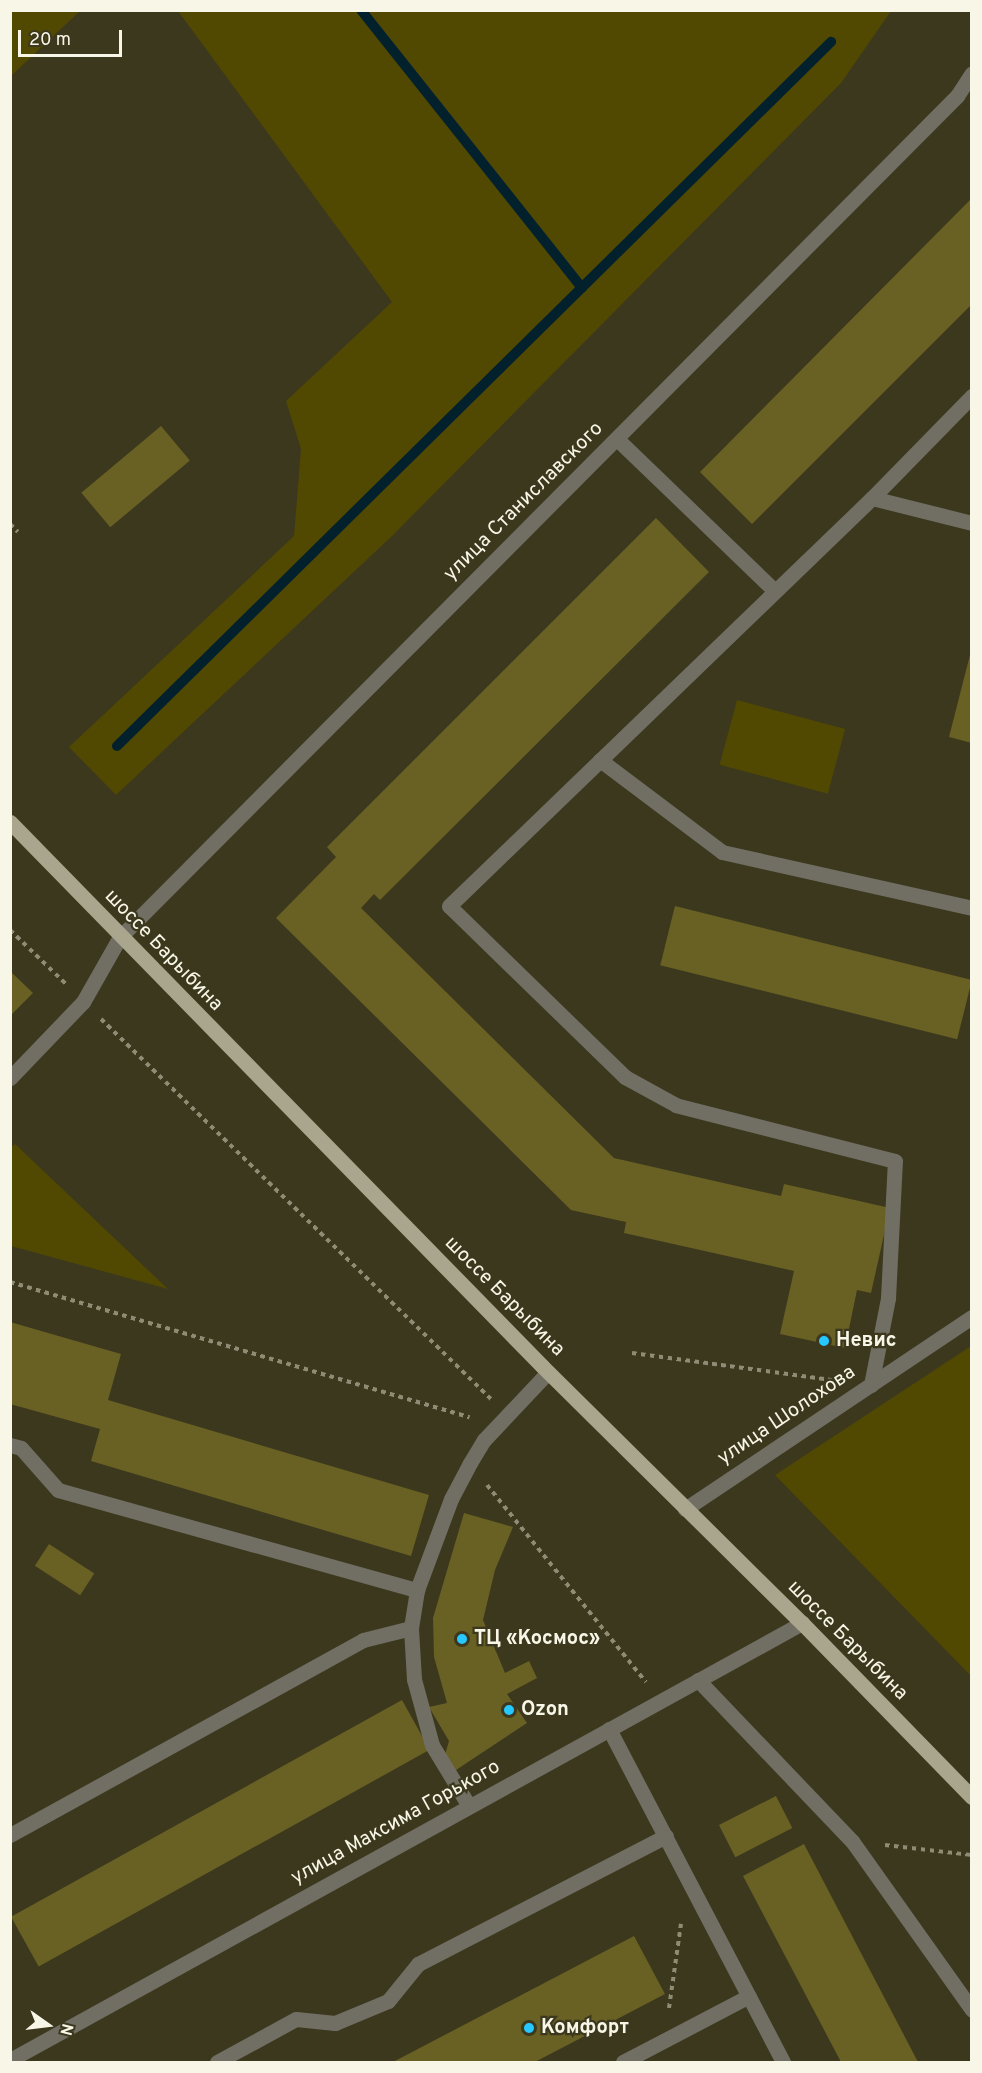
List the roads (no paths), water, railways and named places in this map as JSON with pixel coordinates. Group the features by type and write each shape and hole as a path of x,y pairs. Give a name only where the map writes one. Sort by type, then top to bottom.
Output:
{"main road":[{"name":"шоссе Барыбина","path":"10,822 120,938 548,1372 802,1623 972,1797"}],"street":[{"name":"улица Станиславского","path":"10,1078 83,1002 120,938 957,96 972,73"},
{"path":"871,1385 888,1298 896,1161 676,1105 625,1077 449,906 872,498 972,396"},
{"path":"616,439 775,591"},
{"path":"872,498 972,523"},
{"path":"600,760 722,852 972,908"},
{"name":"улица Шолохова","path":"685,1509 972,1317"},
{"path":"469,1806 432,1745 414,1679 411,1628 417,1590 451,1499 470,1463 504,1412 548,1372"},
{"path":"10,1445 21,1448 58,1490 417,1590"},
{"name":"улица Максима Горького","path":"10,2060 802,1623"},
{"path":"10,1835 363,1640 411,1628"},
{"path":"698,1680 852,1841 972,2010"},
{"path":"609,1729 783,2062"},
{"path":"217,2062 296,2019 335,2023 388,2001 418,1964 666,1836"},
{"path":"623,2062 749,1996"}],"waterway":[{"path":"361,10 582,288"},
{"path":"117,746 831,42"}],"place":[{"name":"Невис","path":"824,1341"},
{"name":"ТЦ «Космос»","path":"462,1639"},
{"name":"Ozon","path":"509,1710"},
{"name":"Комфорт","path":"529,2028"}]}
